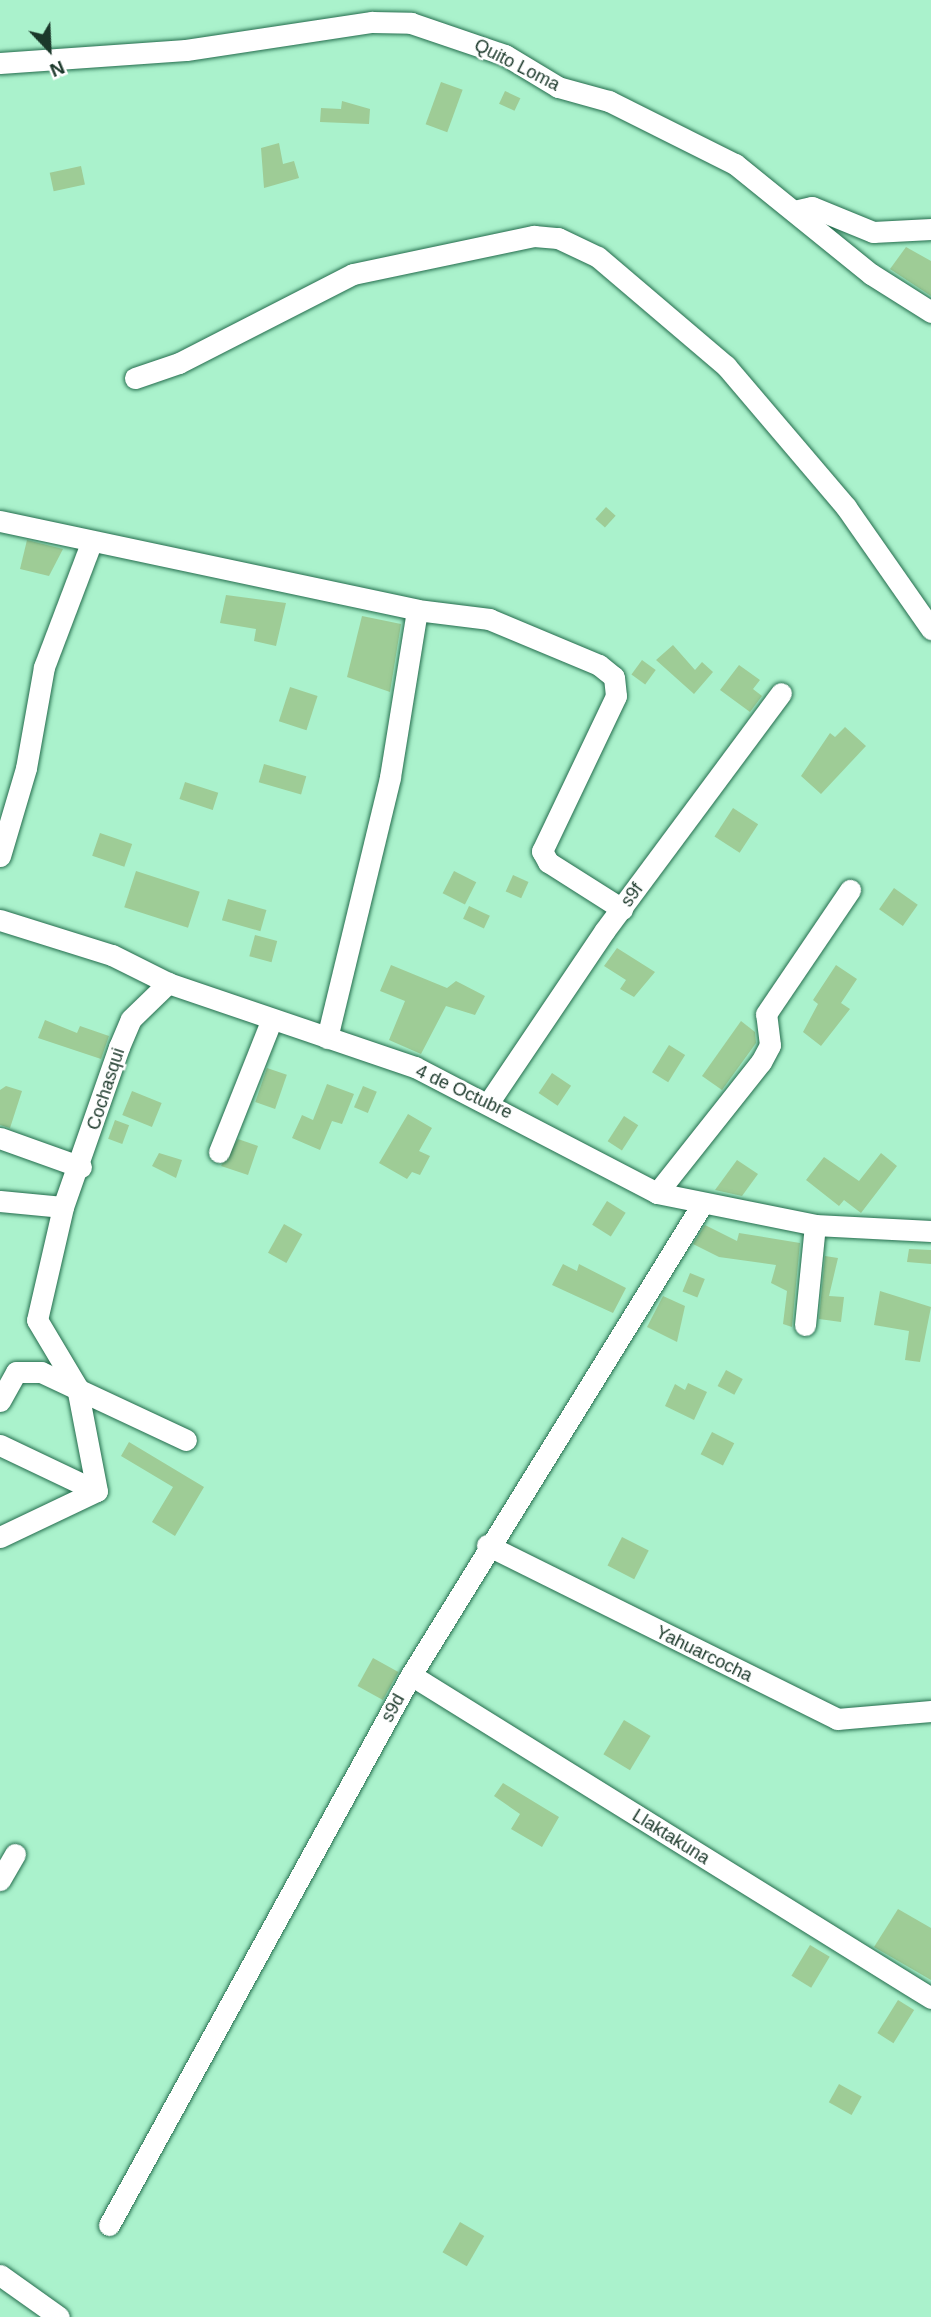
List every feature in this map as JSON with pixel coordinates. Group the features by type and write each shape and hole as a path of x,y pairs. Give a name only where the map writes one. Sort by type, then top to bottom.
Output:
{"street":[{"name":"Quito Loma","path":"0,62 186,50 372,22 411,23 482,45 558,87 668,128 735,164 871,274 931,312"},
{"path":"794,211 812,207 873,232 931,229"},
{"path":"135,378 179,363 353,274 534,236 558,238 598,257 726,366 846,507 931,629"},
{"path":"0,521 91,543 417,610 489,619 614,677 616,696 542,851 548,862 622,909"},
{"path":"0,856 26,768 44,667 91,543"},
{"path":"327,1038 390,776 417,610"},
{"name":"s9f","path":"489,1102 622,909 782,693"},
{"path":"657,1193 761,1062 770,1045 766,1014 850,890"},
{"name":"4 de Octubre","path":"0,920 112,955 168,983 271,1021 327,1038 489,1102 657,1193 701,1206 815,1225 931,1231"},
{"name":"Cochasqui","path":"77,1387 37,1320 63,1208 81,1167 131,1019 168,983"},
{"path":"219,1152 271,1021"},
{"path":"0,1138 81,1167"},
{"path":"0,1201 63,1208"},
{"name":"s9d","path":"109,2225 411,1675 487,1545 701,1206"},
{"path":"805,1325 815,1225"},
{"path":"0,1401 16,1372 41,1372 186,1440"},
{"path":"77,1387 97,1490"},
{"path":"0,1445 97,1490"},
{"path":"0,1537 97,1490"},
{"name":"Yahuarcocha","path":"487,1545 837,1719 931,1712"},
{"name":"Llaktakuna","path":"411,1675 931,1998"},
{"path":"0,1880 15,1854"},
{"path":"0,2275 59,2317"}],"building":[{"path":"441,82 463,90 447,132 426,124"},
{"path":"505,91 520,98 514,111 499,104"},
{"path":"342,101 370,109 369,124 320,122 321,108 341,109"},
{"path":"279,143 283,164 294,161 299,178 264,188 261,148"},
{"path":"81,166 85,185 54,191 50,173"},
{"path":"906,247 931,261 931,296 890,269"},
{"path":"606,507 616,516 605,528 595,519"},
{"path":"27,540 63,549 49,576 20,569"},
{"path":"226,595 286,603 276,646 254,641 256,629 220,623"},
{"path":"362,616 401,624 390,692 347,677"},
{"path":"673,645 695,670 702,662 713,672 694,694 656,660"},
{"path":"642,660 656,670 645,685 631,675"},
{"path":"739,665 760,680 753,689 762,696 750,712 720,690"},
{"path":"290,687 318,696 306,730 279,721"},
{"path":"845,727 866,746 821,794 801,776 830,733 835,737"},
{"path":"264,764 306,776 301,794 259,782"},
{"path":"185,782 218,793 213,810 179,799"},
{"path":"733,808 758,824 740,853 714,837"},
{"path":"100,833 132,844 124,867 92,856"},
{"path":"136,871 200,892 188,928 124,907"},
{"path":"454,871 476,882 465,905 443,893"},
{"path":"513,875 529,882 521,898 506,891"},
{"path":"894,888 918,905 903,926 879,909"},
{"path":"228,899 266,910 260,931 222,920"},
{"path":"469,906 490,916 484,928 463,919"},
{"path":"255,935 277,941 272,962 249,956"},
{"path":"617,948 655,972 634,997 620,989 626,980 604,966"},
{"path":"391,965 447,988 456,981 485,996 475,1015 446,1006 421,1054 389,1040 405,1001 380,991"},
{"path":"836,965 857,979 841,1003 850,1009 821,1046 803,1032 818,1004 813,1000"},
{"path":"45,1020 77,1033 80,1026 109,1036 101,1059 38,1038"},
{"path":"741,1021 755,1032 756,1043 722,1090 702,1076"},
{"path":"669,1045 685,1055 668,1082 652,1072"},
{"path":"267,1068 287,1075 275,1109 255,1102"},
{"path":"552,1073 571,1086 558,1106 539,1093"},
{"path":"327,1084 354,1094 342,1124 332,1121 320,1150 292,1138 302,1115 313,1120"},
{"path":"6,1086 22,1091 10,1128 0,1125 0,1090"},
{"path":"363,1086 377,1092 368,1113 354,1107"},
{"path":"132,1091 162,1103 152,1127 122,1115"},
{"path":"408,1114 432,1128 419,1151 430,1156 420,1175 412,1172 407,1179 379,1163"},
{"path":"624,1116 638,1125 622,1150 608,1141"},
{"path":"115,1120 129,1125 122,1144 108,1139"},
{"path":"238,1139 258,1146 248,1175 221,1166"},
{"path":"159,1153 182,1160 176,1178 152,1166"},
{"path":"881,1153 897,1166 861,1213 844,1200 839,1206 806,1180 824,1157 859,1181"},
{"path":"737,1160 758,1174 742,1196 715,1190"},
{"path":"607,1201 626,1213 611,1236 592,1225"},
{"path":"284,1224 302,1234 286,1263 268,1253"},
{"path":"705,1225 737,1241 739,1233 800,1243 792,1327 783,1324 787,1291 771,1283 776,1265 719,1257 693,1244"},
{"path":"909,1249 931,1250 931,1264 907,1262"},
{"path":"825,1256 838,1258 829,1296 844,1297 841,1322 819,1319"},
{"path":"563,1264 577,1271 579,1264 626,1288 613,1313 552,1285"},
{"path":"690,1273 705,1279 697,1298 683,1292"},
{"path":"880,1291 931,1307 920,1362 905,1360 909,1331 874,1325"},
{"path":"663,1296 685,1306 677,1342 647,1327"},
{"path":"726,1370 743,1379 734,1395 718,1386"},
{"path":"688,1383 707,1392 694,1420 665,1406 675,1384 685,1390"},
{"path":"712,1432 734,1443 723,1466 701,1454"},
{"path":"129,1442 204,1487 175,1536 152,1522 173,1487 121,1456"},
{"path":"622,1537 649,1551 634,1579 607,1566"},
{"path":"373,1658 398,1672 383,1700 357,1686"},
{"path":"624,1720 651,1736 630,1770 603,1754"},
{"path":"503,1783 559,1817 542,1847 511,1829 520,1814 494,1796"},
{"path":"898,1909 931,1928 931,1980 874,1947"},
{"path":"810,1945 830,1957 811,1988 791,1976"},
{"path":"898,2000 914,2010 893,2043 877,2033"},
{"path":"839,2084 862,2097 852,2115 829,2102"},
{"path":"460,2222 484,2236 467,2266 442,2252"}]}
